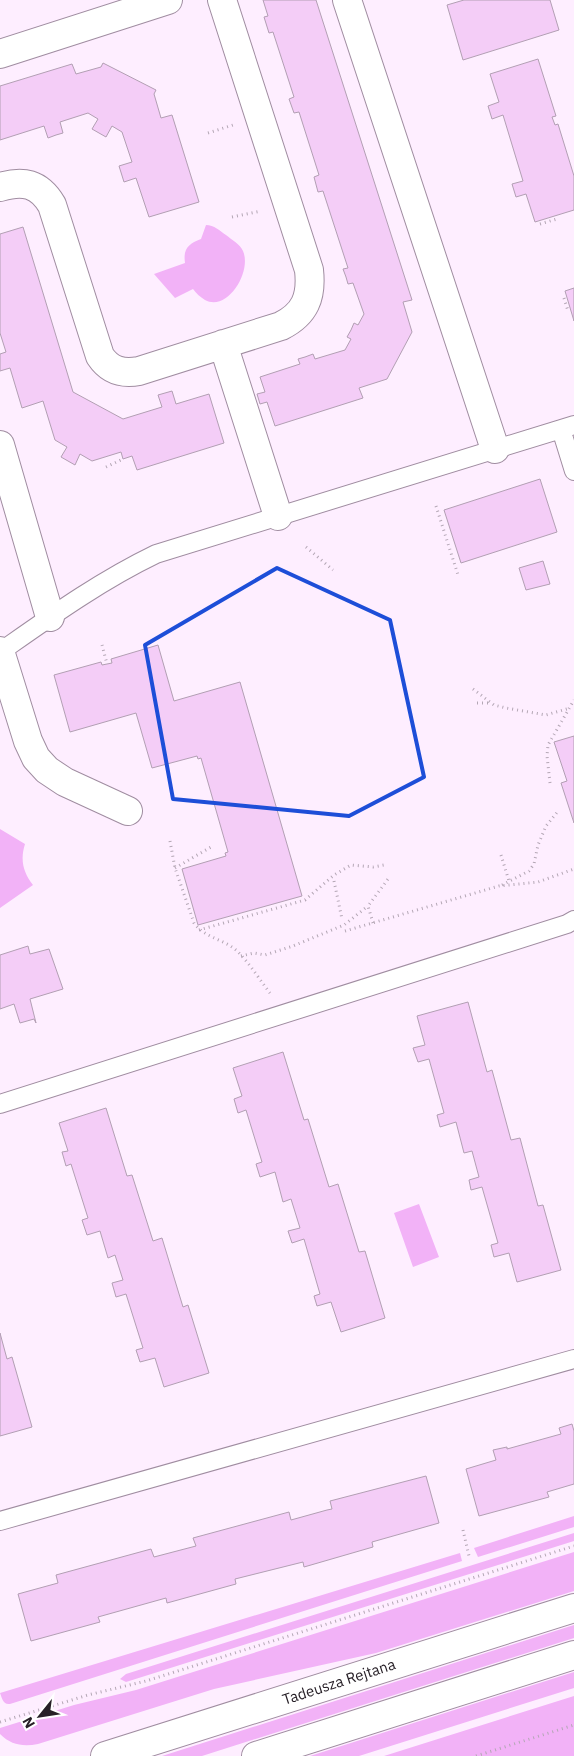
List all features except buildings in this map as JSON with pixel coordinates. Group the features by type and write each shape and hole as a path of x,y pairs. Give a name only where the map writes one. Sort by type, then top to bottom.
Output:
{"street":[{"path":"0,54 168,0"},
{"path":"0,187 20,183 28,185 48,198 52,205 100,356 111,368 128,372 139,371 281,326 291,321 301,312 310,290 307,260 222,0"},
{"path":"347,0 495,449"},
{"path":"223,344 278,516"},
{"path":"0,445 50,617"},
{"path":"0,652 28,741 36,758 47,770 65,782 128,811"},
{"name":"Tadeusza Rejtana","path":"105,1756 574,1608"},
{"path":"256,1756 574,1655"}],"lane":[{"path":"0,652 50,617 130,567 156,554 567,427 574,471"},
{"path":"0,1104 558,927 574,920"},
{"path":"0,1521 574,1359"}],"path":[{"path":"208,133 234,125"},
{"path":"540,224 557,219"},
{"path":"564,298 568,311"},
{"path":"106,467 123,459"},
{"path":"436,506 458,575"},
{"path":"306,547 333,570"},
{"path":"102,645 107,664"},
{"path":"473,689 492,703 506,708 546,715 570,708"},
{"path":"550,783 547,756 548,746 574,700"},
{"path":"477,703 492,703"},
{"path":"345,931 499,886 529,871 534,864 538,845 546,826 559,810"},
{"path":"170,841 175,868 190,914 200,930 235,949 285,1014"},
{"path":"175,868 211,847"},
{"path":"501,855 509,881"},
{"path":"200,930 305,900 334,875 351,866 373,867 384,865"},
{"path":"499,886 538,882 574,869"},
{"path":"241,956 254,953 265,955 344,926 368,906 388,879"},
{"path":"334,881 342,919"},
{"path":"368,906 373,923"},
{"path":"463,1530 469,1556"},
{"path":"0,1722 88,1695 146,1681 574,1546"},
{"path":"476,1756 574,1725"}],"highlighted area":[{"path":"277,568 390,620 424,777 349,816 173,799 145,645"}],"shaded area":[{"path":"206,225 219,230 236,242 242,249 245,259 241,278 230,295 222,300 214,302 205,300 193,289 175,298 154,274 185,263 187,248 201,239"},
{"path":"0,829 25,844 23,866 33,885 0,908"},
{"path":"419,1204 439,1257 413,1267 394,1213"},
{"path":"574,1516 574,1527 478,1557 474,1548"},
{"path":"574,1533 574,1541 126,1682 120,1679 126,1674"},
{"path":"574,1552 574,1591 376,1653 214,1689 38,1744 18,1744 8,1741 0,1734 0,1728 74,1705 136,1690"},
{"path":"460,1553 462,1561 10,1704 4,1702 0,1693"},
{"path":"574,1625 574,1638 202,1756 162,1756"},
{"path":"574,1672 574,1688 359,1756 310,1756"},
{"path":"574,1696 574,1756 384,1756"}]}
